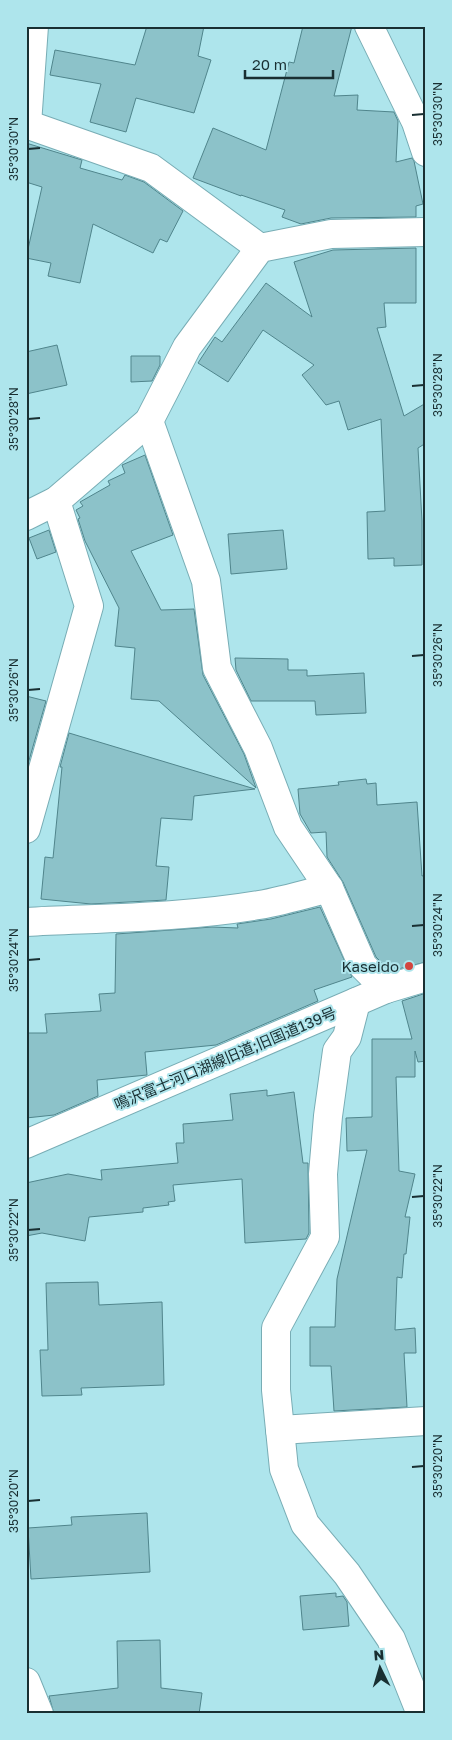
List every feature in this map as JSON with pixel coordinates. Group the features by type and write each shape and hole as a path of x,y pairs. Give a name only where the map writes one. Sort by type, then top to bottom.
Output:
{"street":[{"path":"34,26 27,124 152,168 260,248"},
{"path":"369,26 416,122 426,152"},
{"path":"26,516 56,501 149,421 187,347 260,248 331,234 426,232"},
{"path":"149,421 206,581 217,668 258,748 288,827 329,888 362,966 386,989"},
{"path":"26,829 89,606 56,501"},
{"path":"26,922 155,916 213,911 259,905 329,888"},
{"name":"鳴沢富士河口湖線旧道;旧国道139号","path":"26,1144 386,989 426,977"},
{"path":"356,1002 347,1037 336,1051 323,1174 325,1237 276,1328 276,1390 284,1469 305,1524 347,1574 391,1639 422,1714"},
{"path":"280,1430 426,1422"},
{"path":"26,1682 39,1714"}],"building":[{"path":"147,26 204,26 198,56 211,60 194,113 136,98 126,132 90,122 101,84 50,75 55,50 135,65"},
{"path":"303,26 352,26 334,96 358,95 357,110 394,112 398,121 396,162 412,158 414,161 423,204 416,206 416,217 331,218 301,224 282,217 285,210 193,178 213,128 266,150 289,62 294,63"},
{"path":"26,143 82,160 80,168 122,180 125,175 144,182 183,211 167,242 160,239 153,253 93,224 80,283 48,276 51,263 26,258 42,187 26,182"},
{"path":"416,248 416,303 384,303 386,327 377,328 404,416 426,403 426,443 418,448 422,521 422,565 394,566 394,558 368,559 367,512 385,511 381,419 348,430 339,401 326,405 302,375 314,365 263,330 228,382 198,363 215,337 222,342 266,283 312,317 294,262 333,250"},
{"path":"57,345 67,385 26,394 26,352"},
{"path":"131,356 160,356 160,365 152,381 131,382"},
{"path":"145,455 173,535 131,551 161,610 194,609 203,675 244,754 256,788 159,701 131,699 135,648 115,646 119,608 85,541 78,519 80,518 76,510 83,506 80,502 110,485 108,481 125,473 122,465"},
{"path":"49,530 56,552 37,559 29,538"},
{"path":"283,530 287,569 231,574 228,534"},
{"path":"235,658 288,659 288,670 307,670 307,676 364,673 366,713 316,715 315,701 251,701 236,670"},
{"path":"26,696 46,701 26,771"},
{"path":"69,733 255,789 194,796 192,820 161,818 156,866 169,867 166,900 91,904 41,899 45,857 53,858 62,767 60,767"},
{"path":"366,779 367,784 376,783 377,805 417,802 422,876 426,875 426,962 390,971 376,957 343,882 327,857 326,832 311,833 300,814 298,789 339,785 338,782"},
{"path":"320,907 352,977 314,990 318,1001 216,1045 145,1052 147,1075 97,1080 98,1096 54,1115 26,1118 26,1033 47,1033 45,1014 101,1011 99,994 115,993 116,934 212,927 238,928 237,924 271,919"},
{"path":"426,993 426,1061 418,1062 415,1051 415,1077 396,1077 399,1171 415,1174 405,1217 410,1217 402,1278 397,1277 395,1330 415,1328 416,1353 404,1353 407,1407 334,1411 331,1366 310,1366 310,1327 335,1327 337,1279 367,1150 347,1151 346,1118 372,1117 372,1039 412,1039 402,1001"},
{"path":"267,1090 267,1096 294,1092 303,1163 308,1163 309,1233 306,1239 245,1243 242,1179 173,1185 175,1201 168,1202 169,1205 143,1208 143,1212 89,1217 85,1241 42,1233 26,1236 26,1183 68,1174 102,1180 101,1170 178,1163 176,1143 184,1143 183,1124 233,1120 230,1094"},
{"path":"98,1282 99,1305 162,1302 164,1385 81,1388 82,1395 42,1396 40,1350 48,1350 46,1283"},
{"path":"147,1513 150,1572 31,1579 28,1528 72,1525 71,1517"},
{"path":"336,1593 336,1597 343,1596 347,1602 349,1626 303,1630 300,1596"},
{"path":"160,1640 161,1688 202,1693 199,1714 54,1714 49,1696 118,1688 117,1641"}],"place":[{"name":"Kaseido","path":"409,966"}]}
